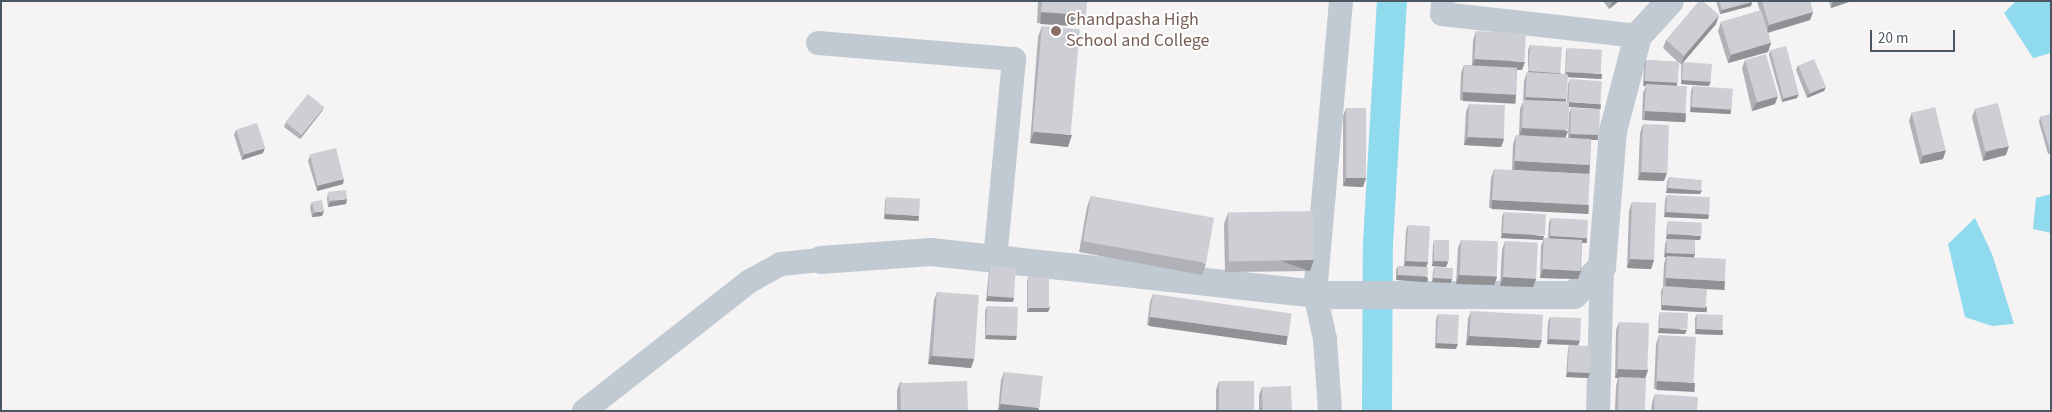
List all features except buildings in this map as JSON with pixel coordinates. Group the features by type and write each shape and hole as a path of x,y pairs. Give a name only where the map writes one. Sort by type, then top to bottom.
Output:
{"street":[{"path":"1330,411 1322,294 1341,1"},
{"path":"1443,1 1442,14 1638,36"},
{"path":"1598,411 1602,266 1613,131 1638,36 1670,1"},
{"path":"818,43 1014,59 995,259"},
{"path":"584,411 750,281 781,264 931,252 1322,294 1393,295 1574,295 1602,266"}],"water":[{"path":"2016,1 2051,1 2051,53 2033,58 2004,13"},
{"path":"2051,194 2051,233 2033,229 2036,198"},
{"path":"1975,218 1992,254 2014,324 1992,326 1965,317 1948,244"}],"waterway":[{"path":"1377,411 1378,243 1392,1"}],"place":[{"name":"Chandpasha High School and College","path":"1056,31"}]}
